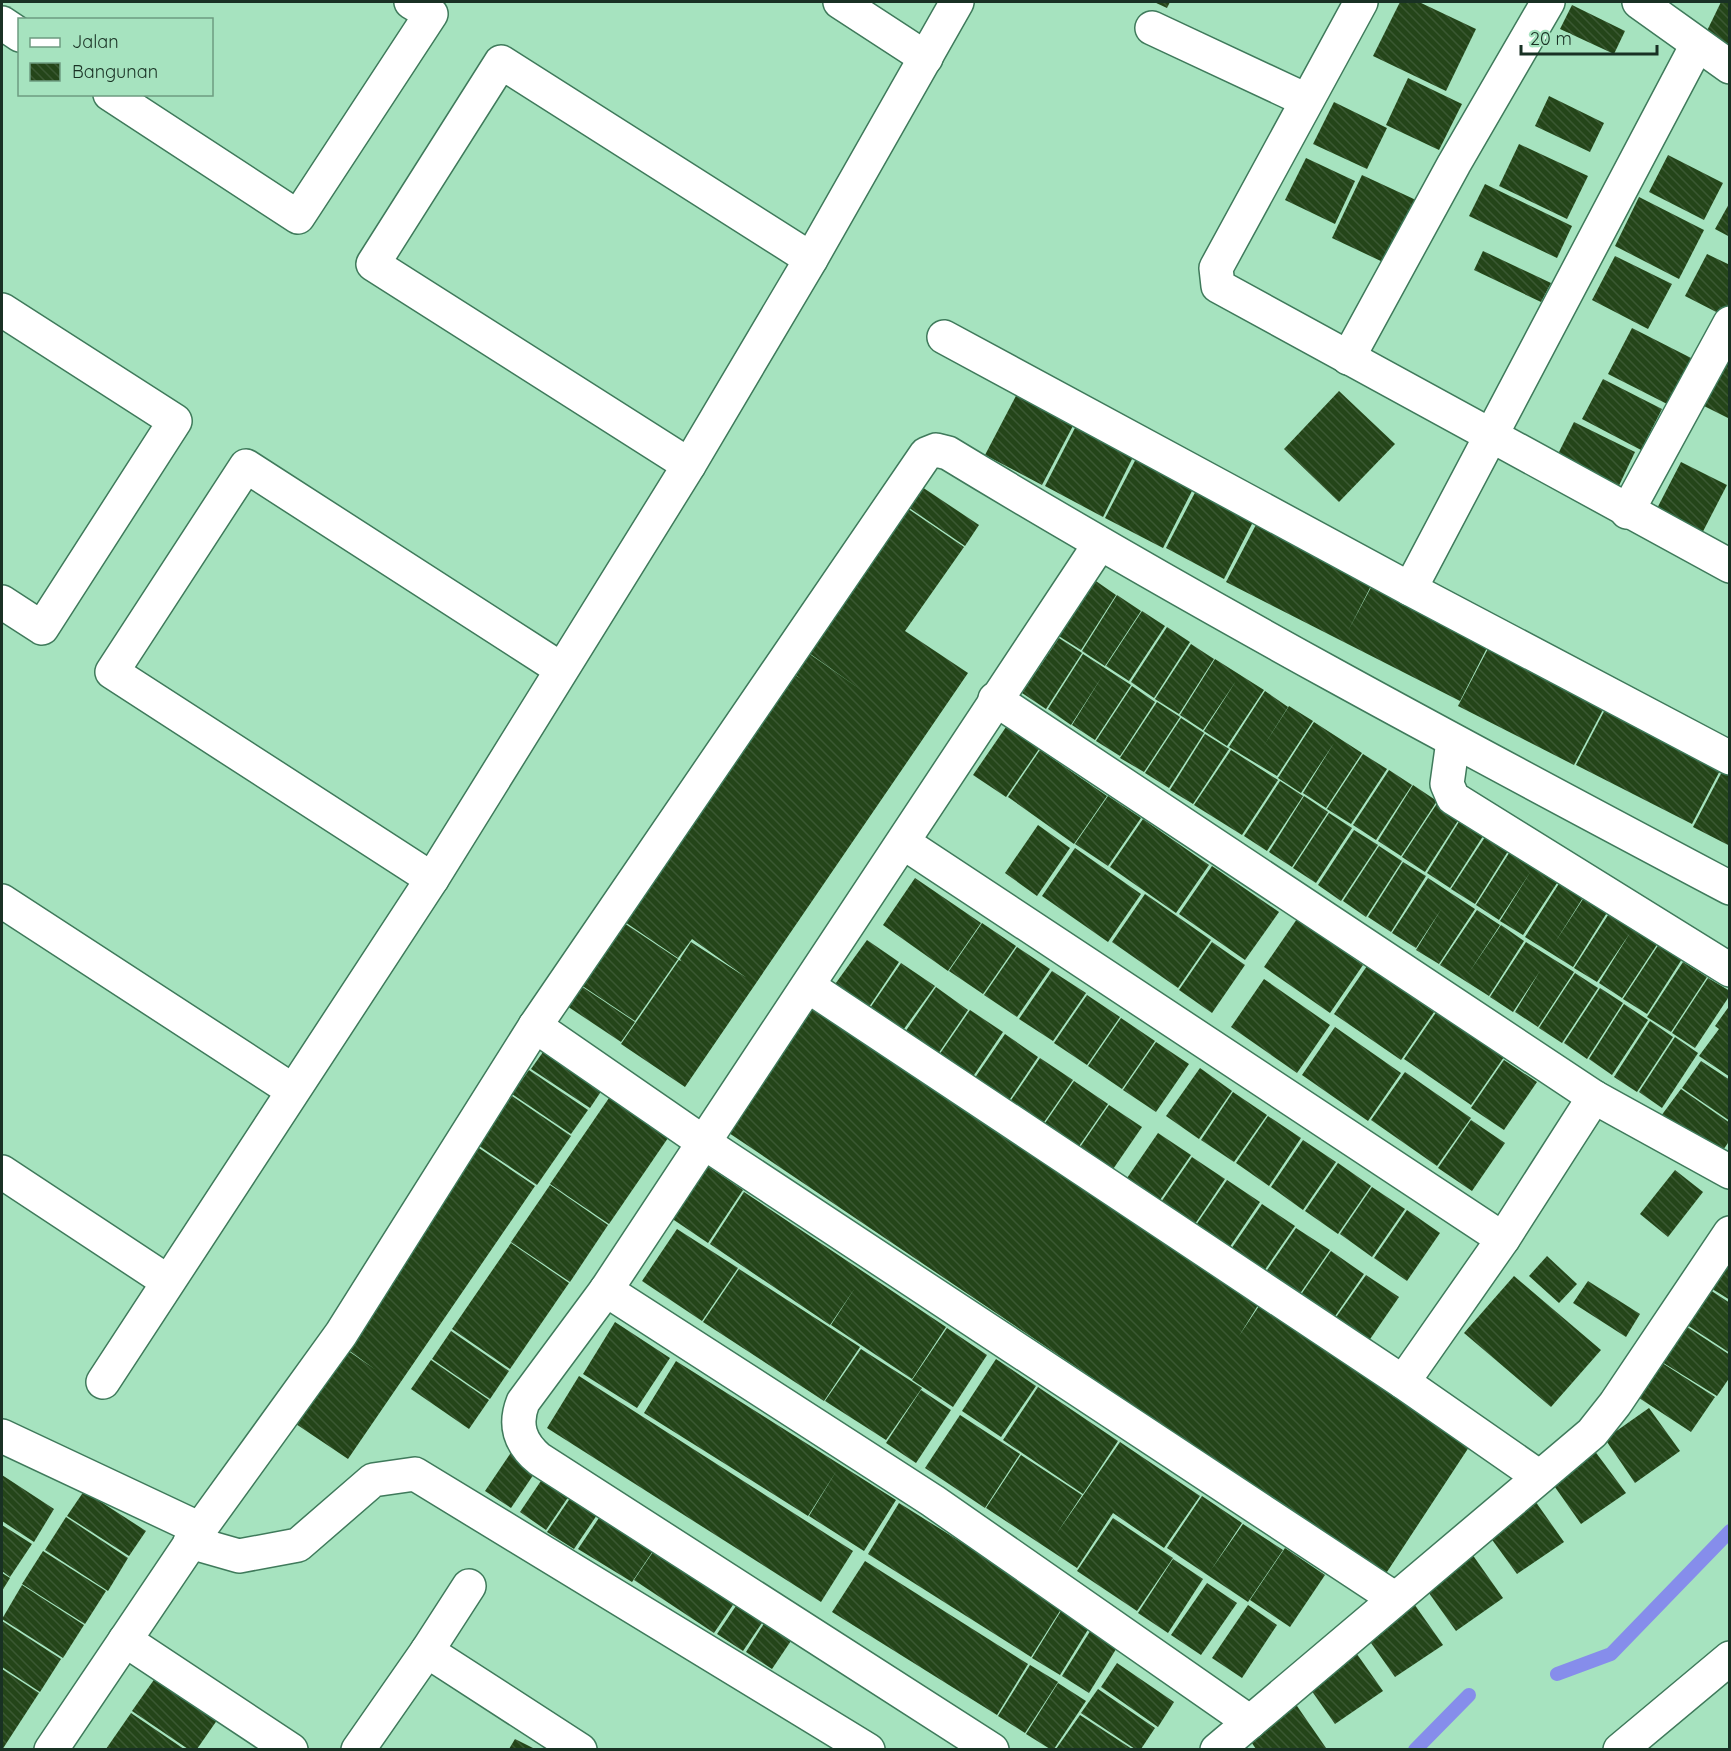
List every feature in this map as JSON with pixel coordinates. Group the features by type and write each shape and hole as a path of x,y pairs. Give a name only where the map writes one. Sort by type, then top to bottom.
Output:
{"street":[{"path":"113,96 298,217 431,14 411,2"},
{"path":"840,2 926,58"},
{"path":"103,1382 432,879 688,465 812,259 957,2"},
{"path":"1361,2 1216,268 1215,278 1222,290 1730,566"},
{"path":"1348,357 1454,164 1548,2"},
{"path":"1639,2 1730,67"},
{"path":"2,23 18,34"},
{"path":"1152,28 1306,100"},
{"path":"1410,589 1697,45"},
{"path":"688,465 373,264 501,62 812,259"},
{"path":"2,310 175,421 42,628 2,602"},
{"path":"1627,512 1730,323"},
{"path":"945,337 1410,589 1730,758"},
{"path":"51,1749 195,1536 341,1334 535,1026 922,457 936,450 948,453 1099,545 1453,741 1730,888"},
{"path":"432,879 112,672 246,466 561,669"},
{"path":"992,1749 525,1447 518,1416 523,1402 606,1290 904,843 995,699 1099,545"},
{"path":"995,699 1594,1097 1730,1173"},
{"path":"1453,741 1448,784 1453,798 1730,970"},
{"path":"904,843 1503,1239"},
{"path":"2,901 292,1090"},
{"path":"808,986 1403,1382 1538,1476"},
{"path":"535,1026 703,1142 1394,1598"},
{"path":"1403,1382 1503,1239 1594,1097"},
{"path":"2,1172 167,1281"},
{"path":"1217,1749 1538,1476 1592,1433 1616,1404 1730,1233"},
{"path":"606,1290 933,1501 1250,1722"},
{"path":"2,1436 195,1536 239,1556 298,1545 373,1480 415,1474 868,1749"},
{"path":"358,1749 427,1651 469,1586"},
{"path":"125,1640 291,1749"},
{"path":"427,1651 580,1749"},
{"path":"1620,1749 1730,1658"}],"building":[{"path":"1154,2 1170,2 1167,8"},
{"path":"1400,2 1419,2 1476,29 1446,91 1373,56"},
{"path":"1721,2 1730,2 1730,56 1701,43"},
{"path":"1572,5 1625,31 1614,54 1560,29"},
{"path":"1408,78 1462,104 1439,150 1386,125"},
{"path":"1549,96 1604,123 1590,152 1535,126"},
{"path":"1334,102 1387,128 1367,169 1313,144"},
{"path":"1519,144 1588,176 1567,219 1499,186"},
{"path":"1668,155 1723,183 1704,220 1649,192"},
{"path":"1306,158 1355,181 1335,224 1285,200"},
{"path":"1362,175 1416,200 1385,263 1332,238"},
{"path":"1485,184 1572,226 1557,258 1469,216"},
{"path":"1639,197 1704,230 1679,279 1615,246"},
{"path":"1730,202 1730,237 1715,229"},
{"path":"1483,251 1551,283 1541,302 1474,270"},
{"path":"1707,254 1730,265 1730,305 1724,316 1685,296"},
{"path":"1615,256 1672,284 1648,329 1592,300"},
{"path":"1632,328 1697,361 1673,407 1608,374"},
{"path":"1730,356 1730,419 1700,404"},
{"path":"1603,379 1662,409 1641,450 1582,419"},
{"path":"1339,391 1395,444 1339,502 1284,449"},
{"path":"1018,392 1075,422 1042,485 985,455"},
{"path":"1574,422 1635,452 1614,496 1552,466"},
{"path":"1077,424 1135,453 1103,517 1045,486"},
{"path":"1138,455 1195,485 1163,548 1105,518"},
{"path":"1681,462 1727,485 1696,545 1650,522"},
{"path":"916,483 979,525 965,546 902,503"},
{"path":"1199,485 1256,516 1224,579 1166,548"},
{"path":"901,504 964,547 905,631 968,673 685,1087 621,1044 679,960 681,961 680,959 691,942 747,978 692,939 678,958 616,916 786,669 801,679 788,669 801,648 864,692 802,648"},
{"path":"1259,519 1375,578 1348,631 1376,578 1492,638 1460,701 1226,582"},
{"path":"1093,579 1116,595 1081,650 1057,635"},
{"path":"1117,595 1141,611 1105,666 1082,651"},
{"path":"1142,611 1165,626 1129,681 1106,666"},
{"path":"1167,627 1190,642 1154,698 1131,682"},
{"path":"1059,638 1082,653 1046,709 1022,693"},
{"path":"1491,643 1607,702 1574,765 1458,706"},
{"path":"1191,644 1214,659 1179,714 1155,699"},
{"path":"1083,654 1131,685 1095,740 1072,725 1103,675 1071,725 1048,709"},
{"path":"1215,659 1264,690 1227,746 1204,731 1236,681 1203,730 1180,715"},
{"path":"1132,686 1155,702 1120,756 1096,741"},
{"path":"1265,691 1288,707 1263,747 1289,706 1313,721 1277,776 1229,747"},
{"path":"1157,702 1180,717 1144,772 1120,758"},
{"path":"1609,702 1725,761 1692,824 1576,765"},
{"path":"1181,718 1204,733 1169,788 1145,773"},
{"path":"1314,722 1362,753 1326,808 1303,793 1334,743 1301,793 1278,778"},
{"path":"1006,727 1039,749 1006,797 973,775"},
{"path":"1205,734 1229,749 1193,804 1170,790"},
{"path":"1040,750 1107,796 1074,844 1008,797"},
{"path":"1231,750 1278,780 1242,835 1194,805"},
{"path":"1363,754 1387,769 1351,824 1327,809"},
{"path":"1726,764 1730,766 1730,846 1693,827"},
{"path":"1389,770 1412,785 1376,840 1353,825"},
{"path":"1280,781 1303,796 1267,851 1244,836"},
{"path":"1413,785 1437,801 1401,856 1378,841"},
{"path":"1108,796 1141,818 1108,866 1075,844"},
{"path":"1304,796 1328,812 1292,867 1269,852"},
{"path":"1438,802 1461,816 1425,872 1402,857"},
{"path":"1329,813 1352,828 1316,883 1293,868"},
{"path":"1462,817 1485,833 1450,888 1427,873"},
{"path":"1143,819 1209,865 1176,913 1110,867"},
{"path":"1038,825 1070,848 1037,896 1005,873"},
{"path":"1354,830 1378,845 1341,901 1318,885"},
{"path":"1487,834 1510,848 1475,904 1451,889"},
{"path":"1379,846 1402,861 1366,917 1343,901"},
{"path":"1075,848 1141,894 1108,942 1042,896"},
{"path":"1511,850 1559,880 1523,935 1500,921 1531,871 1499,920 1476,905"},
{"path":"1403,862 1426,876 1391,932 1368,917"},
{"path":"1212,866 1279,912 1245,960 1179,914"},
{"path":"915,878 981,923 948,971 883,925"},
{"path":"1428,878 1475,909 1439,964 1416,950 1442,908 1416,948 1392,933"},
{"path":"1560,882 1584,896 1554,944 1585,896 1608,911 1573,967 1525,937"},
{"path":"1145,894 1211,940 1178,988 1112,942"},
{"path":"1477,910 1500,925 1468,974 1501,925 1524,941 1489,996 1440,965"},
{"path":"1610,912 1658,943 1622,998 1599,983 1630,933 1597,982 1574,968"},
{"path":"615,917 678,959 635,1021 572,979"},
{"path":"1297,919 1363,965 1330,1013 1264,967"},
{"path":"982,923 1016,946 983,994 949,971"},
{"path":"867,940 899,962 867,1010 833,987"},
{"path":"1212,942 1245,965 1212,1013 1179,990"},
{"path":"1526,942 1574,972 1538,1027 1515,1012 1540,971 1513,1012 1490,997"},
{"path":"1659,944 1682,959 1647,1014 1623,999"},
{"path":"1017,947 1050,969 1017,1017 984,995"},
{"path":"1683,962 1707,977 1671,1032 1647,1017"},
{"path":"901,963 935,986 901,1033 868,1011"},
{"path":"1367,966 1434,1012 1401,1060 1334,1014"},
{"path":"1052,971 1086,993 1053,1041 1019,1019"},
{"path":"1575,973 1598,988 1562,1043 1539,1028"},
{"path":"1708,978 1730,991 1730,995 1695,1048 1672,1033"},
{"path":"1264,979 1330,1025 1297,1073 1231,1027"},
{"path":"572,980 635,1022 621,1042 558,1000"},
{"path":"936,987 968,1010 936,1057 903,1035"},
{"path":"1600,988 1623,1003 1587,1059 1564,1043"},
{"path":"1087,995 1120,1017 1087,1065 1054,1043"},
{"path":"808,998 1260,1302 1239,1336 1261,1303 1471,1444 1385,1575 723,1129"},
{"path":"1624,1004 1648,1020 1612,1075 1589,1059"},
{"path":"1730,1005 1730,1077 1699,1056 1719,1029 1715,1026"},
{"path":"970,1010 1003,1032 970,1081 937,1058"},
{"path":"1437,1011 1504,1057 1471,1105 1404,1059"},
{"path":"1121,1018 1155,1041 1122,1089 1088,1066"},
{"path":"1650,1021 1673,1037 1637,1092 1614,1077"},
{"path":"1335,1027 1401,1073 1368,1121 1302,1075"},
{"path":"1005,1034 1038,1057 1006,1105 972,1082"},
{"path":"1675,1037 1698,1053 1662,1108 1639,1092"},
{"path":"1156,1042 1189,1064 1156,1112 1123,1090"},
{"path":"548,1045 606,1084 590,1108 531,1069"},
{"path":"1040,1058 1073,1080 1040,1128 1007,1106"},
{"path":"1504,1060 1537,1082 1504,1130 1471,1108"},
{"path":"1701,1061 1730,1080 1730,1121 1682,1088"},
{"path":"1200,1068 1232,1091 1199,1139 1166,1116"},
{"path":"529,1070 588,1110 571,1134 512,1094"},
{"path":"1405,1072 1471,1118 1437,1166 1371,1120"},
{"path":"1074,1081 1108,1104 1075,1152 1041,1129"},
{"path":"1681,1089 1730,1123 1730,1140 1719,1156 1661,1116"},
{"path":"1233,1092 1267,1115 1234,1162 1201,1140"},
{"path":"512,1096 571,1136 537,1185 479,1146"},
{"path":"609,1098 668,1138 609,1224 550,1184"},
{"path":"1109,1105 1142,1127 1109,1175 1076,1153"},
{"path":"1268,1116 1301,1138 1269,1186 1236,1163"},
{"path":"1471,1120 1505,1143 1472,1191 1438,1168"},
{"path":"1158,1133 1191,1155 1158,1203 1125,1181"},
{"path":"1303,1140 1336,1162 1303,1210 1271,1187"},
{"path":"476,1146 535,1186 348,1459 290,1420 341,1346 376,1370 340,1344"},
{"path":"1192,1157 1225,1179 1193,1227 1159,1205"},
{"path":"703,1163 743,1190 708,1243 668,1216"},
{"path":"1338,1163 1371,1186 1338,1234 1305,1211"},
{"path":"1675,1170 1703,1192 1668,1237 1640,1214"},
{"path":"1227,1180 1260,1202 1227,1251 1194,1228"},
{"path":"550,1185 608,1225 570,1282 511,1242"},
{"path":"1372,1187 1405,1209 1372,1257 1340,1234"},
{"path":"744,1192 946,1327 912,1379 831,1325 855,1288 830,1325 710,1244"},
{"path":"1262,1204 1295,1226 1262,1274 1229,1252"},
{"path":"1407,1210 1440,1233 1407,1281 1374,1258"},
{"path":"1296,1228 1330,1250 1297,1298 1263,1276"},
{"path":"677,1229 738,1268 702,1321 642,1281"},
{"path":"511,1243 569,1283 510,1369 452,1329"},
{"path":"1331,1251 1364,1274 1331,1322 1298,1299"},
{"path":"1730,1255 1730,1300 1709,1287"},
{"path":"1547,1256 1577,1284 1559,1303 1529,1276"},
{"path":"739,1269 860,1347 824,1401 703,1322"},
{"path":"1366,1275 1399,1297 1366,1345 1332,1323"},
{"path":"1514,1276 1601,1350 1551,1407 1464,1333"},
{"path":"1588,1281 1640,1314 1626,1337 1573,1303"},
{"path":"1707,1288 1730,1303 1730,1353 1684,1323"},
{"path":"615,1322 670,1358 637,1408 583,1374"},
{"path":"1681,1323 1730,1355 1730,1377 1717,1396 1657,1359"},
{"path":"947,1328 987,1355 953,1407 912,1380"},
{"path":"451,1331 509,1371 490,1399 432,1359"},
{"path":"861,1349 922,1388 886,1440 825,1401"},
{"path":"996,1359 1036,1386 1001,1437 962,1411"},
{"path":"1656,1359 1715,1397 1691,1432 1633,1394"},
{"path":"431,1360 489,1400 469,1429 411,1389"},
{"path":"676,1361 896,1500 864,1551 809,1516 837,1470 808,1516 644,1413"},
{"path":"579,1376 853,1551 821,1602 547,1428"},
{"path":"1038,1387 1118,1441 1083,1494 1003,1440"},
{"path":"921,1390 951,1410 916,1463 886,1443"},
{"path":"1649,1408 1680,1451 1635,1483 1605,1439"},
{"path":"960,1415 1020,1454 985,1508 925,1468"},
{"path":"1120,1442 1200,1496 1164,1548 1113,1513 1077,1568 986,1508 1021,1455 1082,1495 1057,1533"},
{"path":"1594,1450 1626,1493 1581,1524 1550,1480"},
{"path":"512,1451 538,1468 511,1508 485,1491"},
{"path":"547,1472 573,1490 546,1530 520,1512"},
{"path":"2,1475 54,1509 34,1542 2,1521"},
{"path":"84,1491 146,1531 129,1556 67,1516"},
{"path":"575,1491 601,1509 574,1549 547,1532"},
{"path":"1202,1496 1242,1523 1211,1570 1243,1524 1283,1550 1248,1602 1167,1548"},
{"path":"1533,1498 1564,1542 1517,1574 1485,1530"},
{"path":"899,1503 1063,1606 1031,1657 868,1554"},
{"path":"605,1509 659,1542 632,1582 578,1549"},
{"path":"66,1517 128,1558 108,1591 45,1550"},
{"path":"1113,1518 1173,1558 1137,1611 1077,1571"},
{"path":"2,1525 32,1544 10,1577 2,1571"},
{"path":"661,1540 741,1593 714,1633 634,1580"},
{"path":"1285,1548 1325,1575 1290,1627 1250,1600"},
{"path":"43,1551 106,1591 85,1624 22,1584"},
{"path":"1472,1554 1503,1598 1456,1631 1424,1586"},
{"path":"1173,1559 1203,1579 1168,1633 1138,1613"},
{"path":"865,1561 1028,1664 997,1715 832,1612"},
{"path":"2,1573 10,1578 2,1591"},
{"path":"1207,1583 1237,1603 1201,1655 1171,1635"},
{"path":"22,1585 84,1625 63,1658 2,1619"},
{"path":"744,1594 770,1611 743,1651 717,1634"},
{"path":"1412,1601 1443,1645 1395,1677 1364,1633"},
{"path":"1248,1605 1277,1625 1242,1678 1212,1658"},
{"path":"1064,1606 1092,1623 1060,1675 1032,1658"},
{"path":"772,1611 799,1629 772,1669 746,1652"},
{"path":"2,1621 61,1659 40,1692 2,1667"},
{"path":"1094,1625 1121,1641 1089,1693 1062,1676"},
{"path":"1352,1647 1383,1691 1335,1724 1304,1680"},
{"path":"1117,1663 1174,1702 1158,1727 1101,1687"},
{"path":"1030,1665 1058,1682 1025,1733 998,1716"},
{"path":"2,1669 39,1693 2,1750"},
{"path":"158,1674 220,1716 197,1749 188,1749 132,1711"},
{"path":"1058,1683 1086,1701 1054,1749 1050,1749 1026,1734"},
{"path":"1098,1689 1155,1728 1141,1749 1135,1749 1081,1713"},
{"path":"1295,1703 1326,1748 1256,1749 1247,1736"},
{"path":"131,1713 184,1749 106,1749"},
{"path":"1080,1715 1132,1749 1056,1749"},
{"path":"515,1739 535,1749 509,1749"}],"waterway":[{"path":"1557,1674 1611,1654 1730,1531"},
{"path":"1415,1750 1469,1695"}]}
